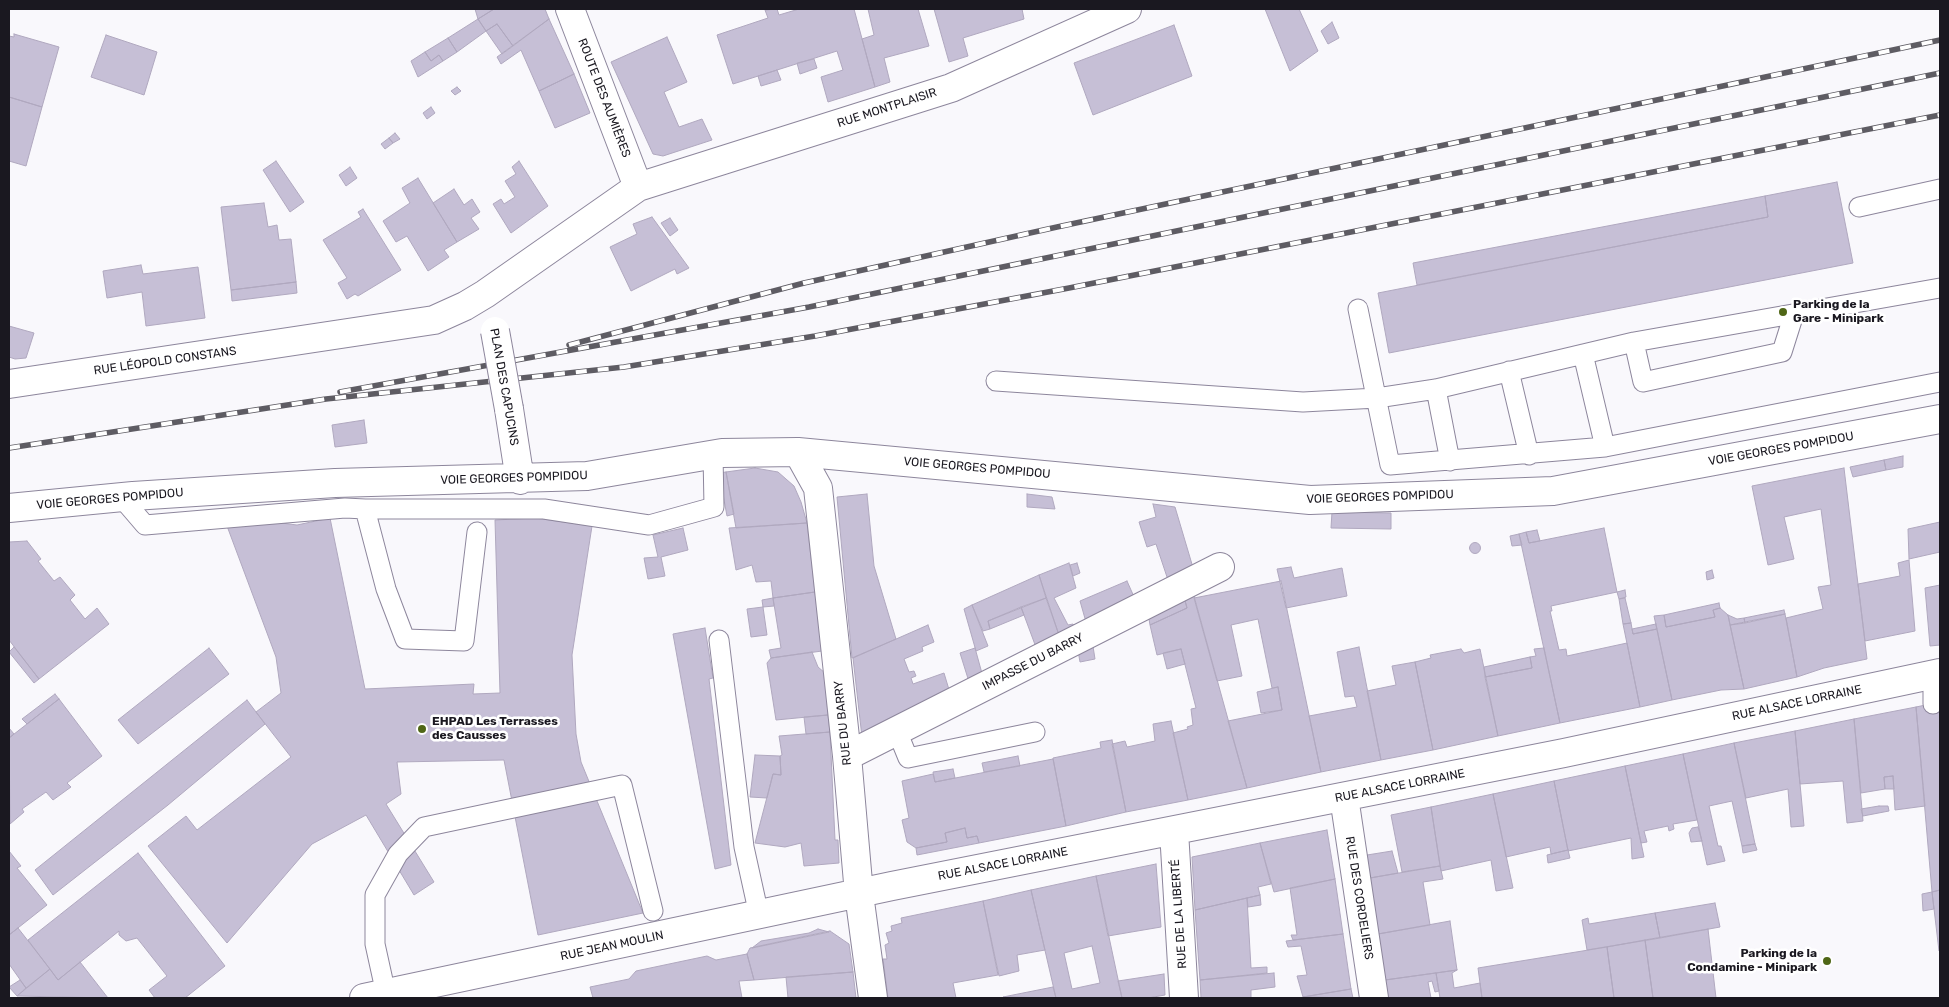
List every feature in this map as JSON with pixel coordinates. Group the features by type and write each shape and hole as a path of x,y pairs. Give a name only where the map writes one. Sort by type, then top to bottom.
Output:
{"street":[{"name":"ROUTE DES AUMIÈRES","path":"570,9 638,187"},
{"name":"RUE MONTPLAISIR","path":"638,187 950,88 1127,9"},
{"path":"485,294 638,187"},
{"name":"PLAN DES CAPUCINS","path":"485,294 495,331 520,480"},
{"name":"RUE LÉOPOLD CONSTANS","path":"9,384 434,320 466,306 485,294"},
{"name":"VOIE GEORGES POMPIDOU","path":"9,508 121,497 335,483 520,480 587,476 713,454 798,452 1310,500 1553,491 1940,420"},
{"name":"RUE DU BARRY","path":"798,452 818,488 847,756 859,894 872,998"},
{"name":"IMPASSE DU BARRY","path":"847,756 1220,567"},
{"name":"RUE ALSACE LORRAINE","path":"859,894 1564,753 1937,673"},
{"name":"RUE DES CORDELIERS","path":"1344,797 1374,998"},
{"name":"RUE DE LA LIBERTÉ","path":"1174,830 1184,998"},
{"name":"RUE JEAN MOULIN","path":"375,996 859,894"}],"lane":[{"path":"1859,207 1940,189"},
{"path":"996,381 1303,402 1376,398 1436,389 1634,342 1940,288"},
{"path":"1358,309 1390,465 1528,455 1605,447 1940,382"},
{"path":"1634,342 1643,382 1782,352 1794,314"},
{"path":"1583,354 1605,447"},
{"path":"1509,371 1528,455"},
{"path":"1436,389 1450,460"},
{"path":"121,497 144,525 345,508 544,509 649,525 714,507 713,454"},
{"path":"365,509 386,589 404,639 464,641 477,532"},
{"path":"719,640 744,847 759,915"},
{"path":"1933,704 1937,673"},
{"path":"897,731 908,758 1034,732"},
{"path":"375,996 375,895 398,854 424,827 622,785 653,911"}],"building":[{"path":"475,9 494,9 478,19"},
{"path":"494,9 545,9 549,19 513,46 497,24 486,31 478,19"},
{"path":"777,9 779,15 799,9 854,9 875,87 828,102 821,77 843,70 837,51 733,84 717,35 768,18 765,10"},
{"path":"868,9 918,9 929,46 884,58 890,82 875,87 862,39 874,35"},
{"path":"934,9 1022,9 1024,19 963,38 968,56 949,62"},
{"path":"1265,9 1299,9 1318,51 1290,71"},
{"path":"478,19 486,31 457,52 448,38"},
{"path":"549,19 574,74 539,91 521,50 501,64 497,57"},
{"path":"1332,22 1339,38 1328,44 1321,31"},
{"path":"497,24 513,46 502,54 486,31"},
{"path":"1174,25 1192,76 1093,115 1074,63"},
{"path":"14,34 59,47 42,107 9,97 9,36 14,37"},
{"path":"106,35 157,52 144,95 91,77"},
{"path":"667,37 687,82 664,92 679,127 702,119 712,140 663,156 653,154 611,62"},
{"path":"448,38 457,52 443,61 439,55 431,61 425,52"},
{"path":"425,52 431,61 439,55 443,61 418,77 411,61"},
{"path":"814,59 817,68 800,74 797,63"},
{"path":"777,70 781,80 761,86 758,76"},
{"path":"574,74 590,113 555,128 539,91"},
{"path":"457,87 461,91 455,95 451,91"},
{"path":"9,97 42,107 26,166 9,161"},
{"path":"431,107 435,113 427,119 423,113"},
{"path":"395,133 400,139 393,143 389,138"},
{"path":"389,138 393,143 385,149 381,144"},
{"path":"276,161 304,202 290,212 263,170"},
{"path":"519,161 548,206 511,233 493,204 501,199 504,204 515,197 505,181 516,174 512,167"},
{"path":"350,167 357,178 346,186 339,175"},
{"path":"418,178 457,242 444,250 449,257 428,271 407,236 396,242 383,221 410,203 402,188"},
{"path":"1837,182 1853,263 1389,353 1378,293 1768,217 1765,196"},
{"path":"454,189 464,205 472,199 480,212 471,218 479,229 457,242 433,203"},
{"path":"1765,196 1768,217 1417,285 1413,263"},
{"path":"264,203 268,227 277,225 279,240 291,239 296,282 231,290 221,207"},
{"path":"363,209 401,270 358,296 355,294 347,299 338,283 347,278 323,240 361,217 358,212"},
{"path":"652,217 689,268 677,274 675,269 631,291 610,247 637,234 633,224"},
{"path":"670,218 678,230 670,236 661,223"},
{"path":"141,265 143,274 198,267 205,318 146,326 142,292 107,298 103,271"},
{"path":"296,282 297,293 232,301 231,290"},
{"path":"9,326 34,333 26,358 15,359 9,357"},
{"path":"364,420 367,443 335,447 332,425"},
{"path":"1903,456 1903,467 1886,470 1884,460"},
{"path":"1884,460 1886,470 1853,477 1850,467"},
{"path":"755,468 778,472 794,486 807,523 736,528 726,472"},
{"path":"1844,468 1867,659 1824,668 1797,677 1786,618 1823,609 1818,587 1831,585 1821,509 1784,517 1794,559 1768,565 1752,486"},
{"path":"726,472 734,514 727,516 719,473"},
{"path":"867,494 874,566 896,639 852,658 837,497"},
{"path":"1027,494 1052,497 1055,509 1027,507"},
{"path":"1153,504 1175,507 1194,571 1169,583 1156,544 1147,547 1139,522 1156,517"},
{"path":"1332,512 1391,513 1391,529 1331,528"},
{"name":"EHPAD Les Terrasses des Causses","path":"330,518 365,689 474,684 473,694 500,693 495,520 535,518 592,526 572,655 576,734 581,762 643,913 538,935 504,760 397,762 401,794 386,804 434,882 414,895 366,815 312,844 227,943 148,846 186,816 197,830 291,757 256,712 281,693 276,657 227,526 266,521 297,525"},
{"path":"1940,522 1940,552 1909,559 1908,529"},
{"path":"807,523 815,592 773,598 771,581 756,582 752,565 736,570 729,528"},
{"path":"683,528 688,550 661,557 665,576 648,579 644,558 658,557 653,535"},
{"path":"1604,528 1617,592 1551,606 1552,611 1550,611 1559,650 1566,649 1567,656 1627,643 1640,707 1560,723 1519,534 1526,532 1529,543"},
{"path":"1537,530 1540,541 1529,543 1526,532"},
{"path":"1519,534 1522,545 1512,546 1510,536"},
{"path":"27,541 41,559 38,561 54,581 60,577 75,595 70,600 85,619 97,608 109,624 39,679 9,640 9,542"},
{"path":"1475,542 1481,548 1475,554 1469,548"},
{"path":"1909,560 1915,631 1865,641 1858,584 1900,576 1898,563"},
{"path":"1069,563 1076,588 1054,598 1068,625 1073,624 1076,629 1060,638 1039,575"},
{"path":"1077,563 1080,573 1073,576 1070,565"},
{"path":"1291,567 1294,578 1342,568 1347,596 1286,608 1277,569"},
{"path":"1712,570 1714,578 1707,580 1706,572"},
{"path":"1039,575 1046,598 988,621 990,629 983,631 972,605"},
{"path":"1127,581 1135,599 1086,622 1080,601"},
{"path":"1281,581 1321,772 1247,788 1228,721 1282,710 1278,687 1272,688 1258,619 1231,625 1242,676 1217,681 1194,598"},
{"path":"1940,585 1940,645 1930,646 1925,588"},
{"path":"1192,589 1247,788 1188,800 1173,733 1188,729 1187,727 1193,725 1191,709 1196,708 1181,649 1157,655 1150,625 1187,608 1183,593"},
{"path":"1625,590 1626,597 1619,599 1617,592"},
{"path":"815,592 822,651 771,658 769,650 781,648 773,598"},
{"path":"1183,593 1187,608 1150,625 1148,613"},
{"path":"773,598 774,606 763,607 762,600"},
{"path":"1046,598 1060,638 1037,650 1021,607"},
{"path":"1625,598 1631,623 1623,624 1619,599"},
{"path":"1719,603 1720,608 1713,610 1715,617 1666,627 1664,615"},
{"path":"972,605 988,646 976,651 964,609"},
{"path":"763,607 767,635 751,637 747,609"},
{"path":"1021,607 1024,615 990,629 988,621"},
{"path":"1720,608 1728,615 1744,689 1721,690 1672,700 1654,616 1664,615 1666,627 1715,617 1713,610"},
{"path":"1784,610 1785,614 1745,623 1744,618"},
{"path":"1785,614 1797,677 1744,689 1730,625"},
{"path":"1728,615 1737,619 1744,618 1745,623 1730,625"},
{"path":"1631,623 1633,634 1657,629 1672,700 1640,707 1623,624"},
{"path":"1656,624 1657,629 1633,634 1632,629"},
{"path":"928,625 934,642 922,647 923,651 904,659 909,672 914,671 916,676 911,678 913,684 944,673 950,693 862,737 853,658"},
{"path":"705,628 713,678 709,679 731,865 715,869 673,634"},
{"path":"1092,640 1095,659 1080,662 1077,645"},
{"path":"14,647 39,679 34,683 9,652"},
{"path":"1359,647 1381,760 1321,772 1309,716 1357,707 1354,696 1345,697 1337,652"},
{"path":"209,648 229,674 138,744 118,720"},
{"path":"975,648 983,677 970,685 960,653"},
{"path":"1544,648 1560,723 1498,736 1485,677 1532,668 1530,657 1536,656 1534,649"},
{"path":"1181,649 1185,664 1167,669 1163,653"},
{"path":"1461,649 1464,653 1480,649 1498,736 1433,750 1415,662 1431,658 1430,655"},
{"path":"812,652 818,667 825,673 828,715 776,720 767,663 771,658"},
{"path":"1530,657 1532,668 1485,677 1484,667"},
{"path":"1415,662 1433,750 1381,760 1367,691 1396,685 1392,666"},
{"path":"1278,687 1282,710 1261,713 1257,692"},
{"path":"55,694 59,699 27,724 22,719"},
{"path":"59,699 102,756 67,783 71,787 53,800 46,792 22,809 24,812 10,824 9,738"},
{"path":"247,700 265,724 168,805 53,895 35,870"},
{"path":"1940,702 1940,890 1932,892 1916,707"},
{"path":"1916,707 1925,806 1895,810 1893,776 1884,777 1885,789 1861,793 1854,719"},
{"path":"828,715 830,732 806,734 804,717"},
{"path":"1854,719 1863,821 1847,823 1843,781 1800,784 1795,731"},
{"path":"1171,721 1188,800 1126,812 1112,744 1125,741 1127,747 1155,741 1153,724"},
{"path":"9,728 14,734 9,738"},
{"path":"1795,731 1804,826 1791,827 1788,789 1746,798 1734,743"},
{"path":"830,732 835,840 838,840 839,863 804,866 801,843 785,847 755,843 773,774 781,775 780,756 782,755 779,736"},
{"path":"1112,740 1126,812 1066,826 1053,758 1101,748 1100,742"},
{"path":"1734,743 1755,844 1742,846 1732,801 1709,806 1718,846 1721,846 1725,861 1707,865 1683,754"},
{"path":"1683,754 1697,820 1673,824 1674,829 1669,831 1668,826 1644,831 1647,842 1641,843 1625,766"},
{"path":"755,755 780,756 781,775 773,774 767,798 750,797"},
{"path":"1018,756 1020,766 984,772 982,763"},
{"path":"1053,759 1066,826 979,843 977,836 967,838 965,828 945,833 947,842 916,848 907,842 902,820 909,818 902,781 933,774 935,782"},
{"path":"1625,766 1644,857 1632,859 1631,838 1568,851 1554,781"},
{"path":"953,769 955,778 935,782 933,772"},
{"path":"1893,776 1894,789 1885,789 1884,777"},
{"path":"1554,781 1568,850 1551,854 1550,847 1506,857 1493,794"},
{"path":"1493,794 1513,888 1496,891 1491,860 1441,871 1431,807"},
{"path":"1888,806 1889,811 1863,816 1861,809"},
{"path":"1431,807 1440,866 1402,872 1391,815"},
{"path":"1698,827 1702,841 1691,842 1689,833 1692,828"},
{"path":"965,828 967,838 977,836 979,843 917,855 916,848 947,842 945,833"},
{"path":"1327,830 1335,879 1274,892 1260,843"},
{"path":"1260,843 1271,884 1258,887 1260,895 1195,910 1192,857"},
{"path":"1755,844 1757,850 1743,853 1742,846"},
{"path":"1568,850 1570,858 1548,863 1547,855"},
{"path":"9,851 21,866 17,868 47,905 9,935"},
{"path":"1392,851 1398,873 1370,878 1367,855"},
{"path":"138,853 225,966 185,998 155,998 149,990 167,976 137,938 126,941 119,935 119,931 58,980 28,940"},
{"path":"1156,864 1161,927 1108,936 1096,876"},
{"path":"1440,866 1443,879 1423,882 1430,925 1378,934 1370,878"},
{"path":"1096,876 1122,998 1056,998 1031,890","holes":["1092,946 1100,983 1072,989 1064,953"]},
{"path":"1335,879 1343,934 1293,940 1291,935 1297,935 1290,888"},
{"path":"1031,890 1045,950 1017,955 1019,971 999,976 983,901"},
{"path":"1940,890 1940,950 1939,951 1932,892"},
{"path":"1932,892 1934,909 1923,911 1922,894"},
{"path":"1260,895 1261,905 1248,907 1247,898"},
{"path":"1247,898 1251,968 1267,967 1267,973 1200,980 1195,910"},
{"path":"983,901 998,975 953,983 956,998 888,998 883,959 887,959 885,945 889,943 886,933 892,931 891,926 902,923 901,918"},
{"path":"1715,903 1720,927 1660,938 1655,913"},
{"path":"1655,913 1660,938 1587,950 1582,920 1588,918 1589,924"},
{"path":"1450,921 1457,970 1385,980 1378,934"},
{"path":"18,928 50,969 26,988 9,964 9,935"},
{"path":"818,929 829,932 752,948 761,941 809,933"},
{"path":"1708,929 1716,998 1653,998 1645,940"},
{"path":"830,931 849,944 853,972 754,980 747,954 750,948"},
{"path":"1343,934 1351,989 1303,997 1297,976 1307,975 1301,946 1288,947 1286,941"},
{"path":"1645,940 1653,998 1614,998 1607,947"},
{"path":"1607,947 1614,998 1482,998 1478,968"},
{"path":"747,954 754,980 739,981 742,998 593,998 590,987 629,979 636,971 707,956 716,960"},
{"path":"80,962 108,998 17,996 50,969 58,980"},
{"path":"1457,970 1452,973 1454,988 1480,983 1482,998 1440,998 1436,973"},
{"path":"853,972 856,998 788,998 786,977"},
{"path":"1274,973 1275,987 1251,990 1251,998 1201,998 1200,980"},
{"path":"1436,973 1439,991 1435,992 1432,981 1428,982 1431,998 1388,998 1385,980"},
{"path":"1164,974 1165,995 1148,998 1122,998 1118,981"},
{"path":"20,980 26,988 17,996 9,987"},
{"path":"1053,987 1056,998 1003,997"},
{"path":"1351,989 1353,998 1303,997"}],"railway":[{"path":"569,345 804,283 1057,227 1940,40"},
{"path":"340,392 809,307 1940,73"},
{"path":"9,448 326,399 624,367 815,336 1069,288 1940,115"}],"place":[{"name":"Parking de la Gare - Minipark","path":"1783,312"},
{"name":"EHPAD Les Terrasses des Causses","path":"422,729"},
{"name":"Parking de la Condamine - Minipark","path":"1827,961"}]}
